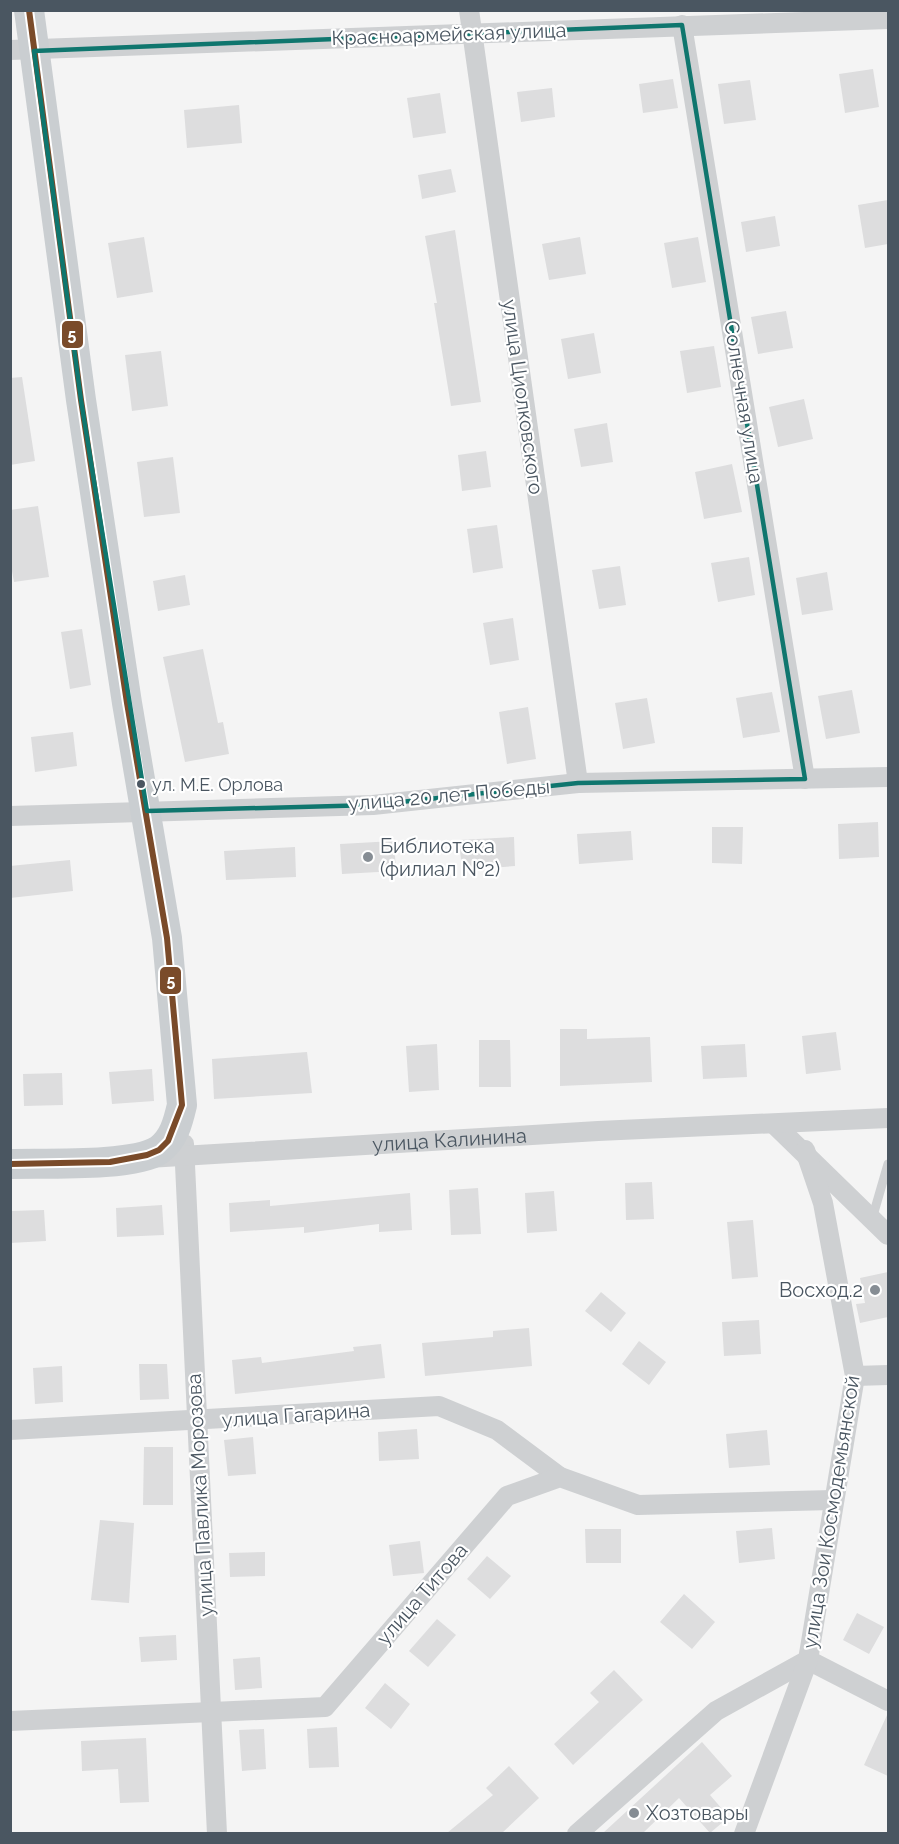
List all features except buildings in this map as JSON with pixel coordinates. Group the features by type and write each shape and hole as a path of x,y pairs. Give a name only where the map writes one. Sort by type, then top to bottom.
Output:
{"main road":[{"path":"29,10 22,50 81,400 127,703 167,938 182,1105 176,1128 170,1139 159,1150 137,1159"},
{"name":"улица Калинина","path":"10,1164 137,1159"}],"street":[{"name":"улица Циолковского","path":"469,10 578,783"},
{"name":"Красноармейская улица","path":"22,50 888,19"},
{"name":"Солнечная улица","path":"682,25 805,779"},
{"name":"улица 20 лет Победы","path":"10,816 373,805 578,783 888,777"},
{"name":"улица Павлика Морозова","path":"182,1105 217,1833"},
{"name":"улица Калинина","path":"137,1159 888,1118"},
{"path":"774,1124 804,1150 888,1235"},
{"name":"улица Зои Космодемьянской","path":"577,1833 716,1711 808,1660 855,1376 823,1203 804,1150"},
{"path":"855,1376 888,1375"},
{"name":"улица Гагарина","path":"10,1430 439,1406 498,1430 560,1478"},
{"path":"560,1478 638,1505 833,1500"},
{"name":"улица Титова","path":"10,1721 210,1714 325,1707 507,1496 560,1478"},
{"path":"744,1833 808,1660 888,1701"}],"lane":[{"path":"872,1219 888,1164"}],"highlighted area":[{"path":"682,25 805,779 578,783 373,805 147,811 81,400 34,51"}],"transit line":[{"name":"5","path":"10,1164 110,1162 147,1155 159,1150 168,1141 182,1105 167,938 127,703 81,400 29,10"}],"place":[{"name":"ул. М.Е. Орлова","path":"141,784"},
{"name":"Библиотека (филиал №2)","path":"368,857"},
{"name":"Восход.2","path":"875,1290"},
{"name":"Хозтовары","path":"634,1813"}]}
